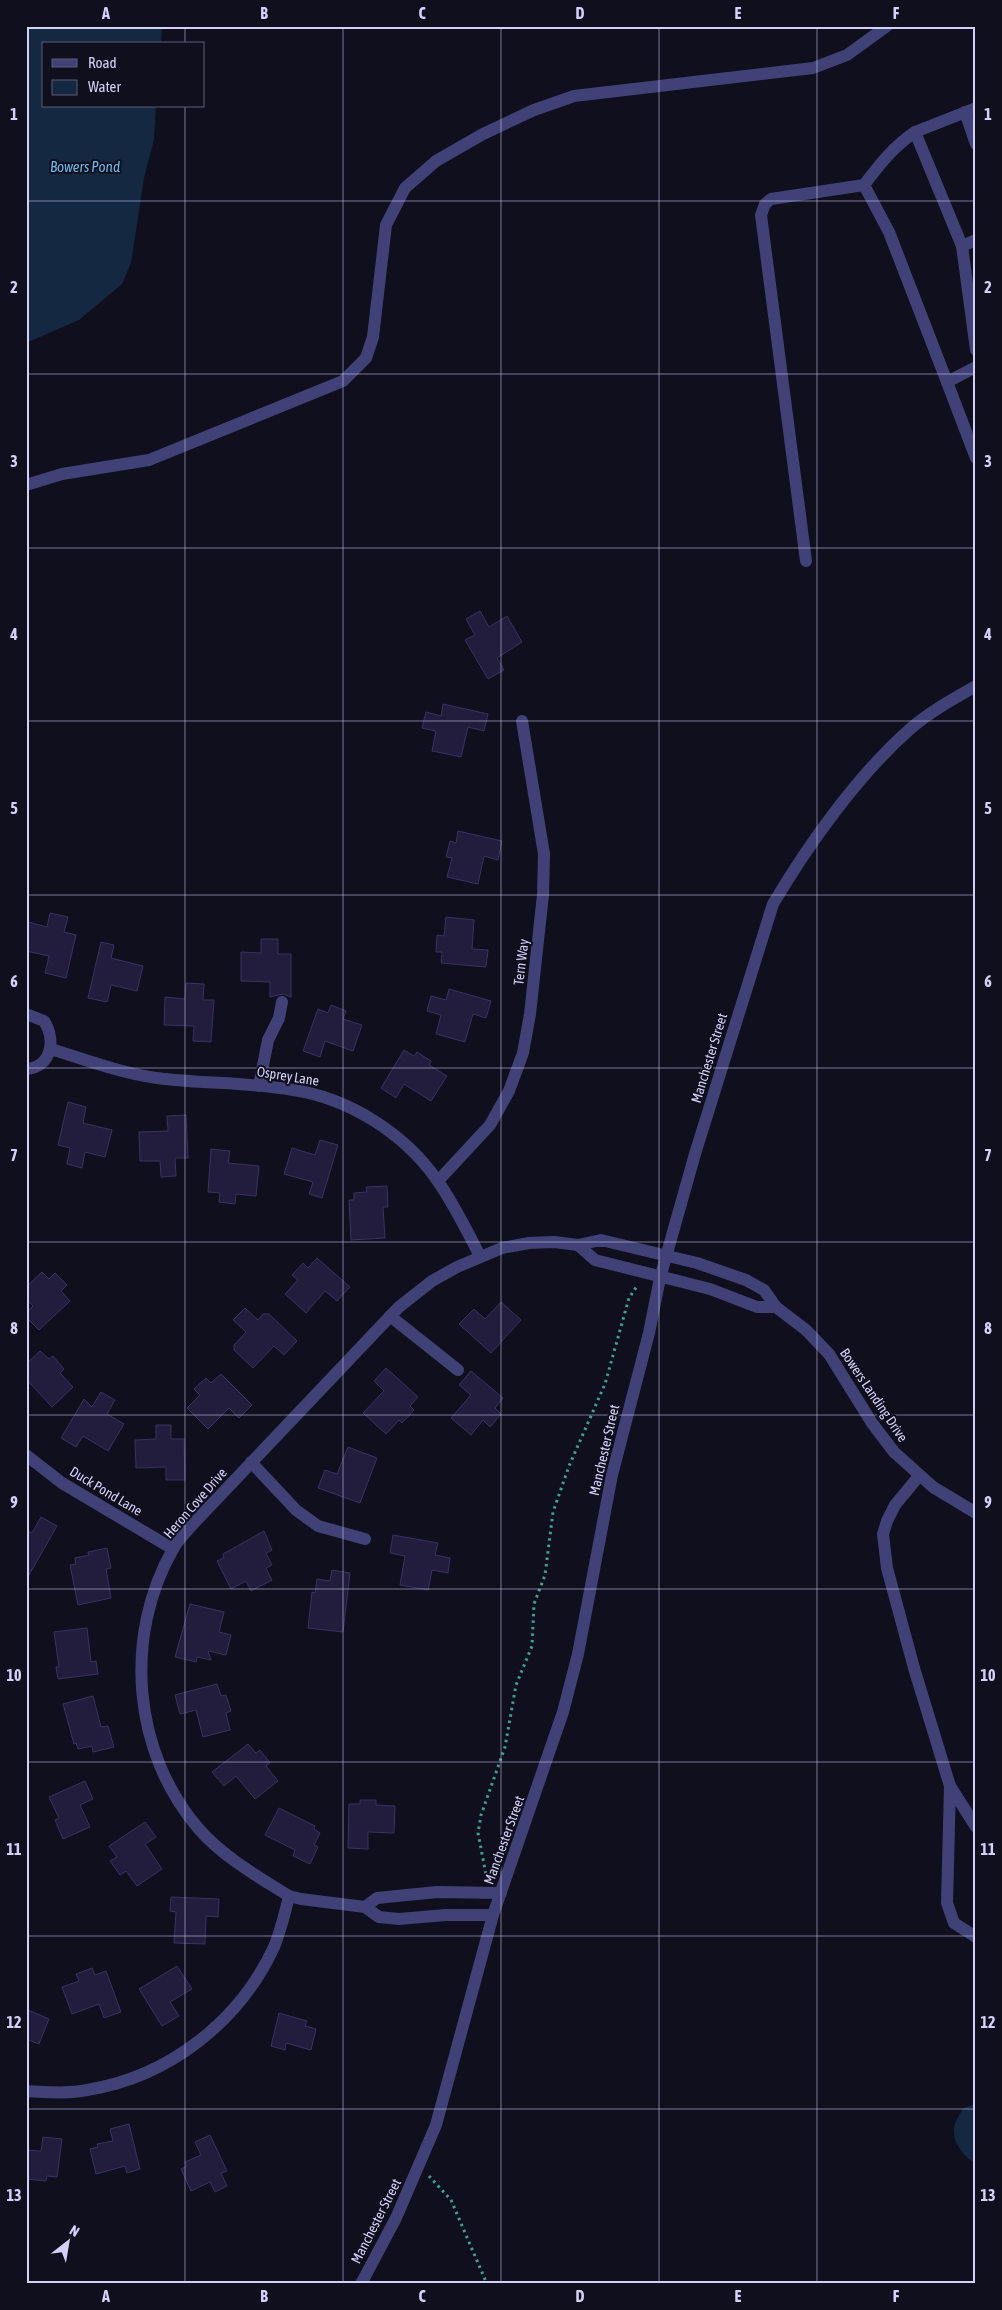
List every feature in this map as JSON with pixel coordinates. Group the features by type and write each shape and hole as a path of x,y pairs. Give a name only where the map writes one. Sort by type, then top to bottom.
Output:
{"street":[{"path":"26,486 62,474 149,460 342,381 366,358 373,337 386,225 405,188 436,161 483,134 534,110 574,96 813,68 847,55 887,26"},
{"path":"806,561 761,215 764,204 772,199 864,185 885,156 899,143 915,132 970,110 976,144"},
{"path":"915,132 962,246 976,350"},
{"path":"864,185 889,232 976,458"},
{"path":"962,246 976,240"},
{"path":"947,382 976,367"},
{"name":"Manchester Street","path":"360,2284 396,2218 436,2125 493,1915 566,1702 581,1637 612,1476 649,1333 666,1254 754,961 773,904 794,869 880,758 910,729 976,686"},
{"name":"Tern Way","path":"438,1180 490,1125 509,1091 523,1053 540,935 544,854 522,720"},
{"path":"259,1086 268,1040 279,1018 282,1002"},
{"path":"26,1014 44,1022 52,1039 51,1049 40,1065 26,1069"},
{"name":"Osprey Lane","path":"51,1049 155,1078 259,1086 314,1094 352,1109 402,1142 438,1180 480,1256"},
{"name":"Heron Cove Drive","path":"493,1915 454,1914 399,1919 379,1917 365,1907 289,1896 228,1856 198,1828 174,1796 157,1760 145,1721 141,1682 142,1641 151,1601 173,1549 194,1523 390,1316 432,1281 480,1256 529,1243 554,1242 578,1245 601,1240 666,1254"},
{"path":"578,1245 595,1260 660,1278 710,1289 757,1308 776,1308"},
{"name":"Bowers Landing Drive","path":"666,1254 746,1280 764,1290 776,1308 818,1342 839,1368 876,1429 894,1452 919,1476 949,1498 976,1513"},
{"path":"390,1316 458,1370"},
{"name":"Duck Pond Lane","path":"26,1455 62,1483 173,1549"},
{"path":"251,1462 296,1510 318,1526 365,1538"},
{"path":"919,1476 895,1505 887,1521 883,1534 887,1568 914,1668 950,1786 976,1827"},
{"path":"950,1786 947,1903 954,1923 976,1936"},
{"path":"365,1907 377,1898 446,1892 501,1893"},
{"path":"26,2091 57,2093 87,2091 114,2084 168,2062 202,2040 231,2013 255,1982 274,1947 289,1896"}],"path":[{"path":"487,1881 478,1833 481,1815 504,1747 516,1685 532,1646 534,1604 545,1575 553,1512 569,1466 605,1384 629,1298 638,1286"},
{"path":"419,2168 437,2183 451,2200 487,2284"}],"water":[{"name":"Bowers Pond","path":"26,26 162,26 161,42 42,42 42,108 156,108 154,139 144,178 131,263 122,284 79,320 26,343"},
{"path":"976,2104 976,2164 967,2157 957,2143 954,2127 963,2108"}],"building":[{"path":"480,611 489,627 507,616 522,642 497,658 504,670 488,679 465,640 475,635 466,619"},
{"path":"443,704 488,714 484,731 468,727 461,757 432,751 436,731 422,728 426,712 441,716"},
{"path":"458,831 502,841 498,860 484,856 478,884 447,877 452,858 446,857 450,841 456,843"},
{"path":"50,913 68,917 64,932 76,935 66,978 45,973 49,956 26,951 28,922 47,927"},
{"path":"446,917 474,920 472,949 488,950 486,967 441,963 442,952 436,952 437,935 444,936"},
{"path":"261,939 278,939 278,954 291,954 291,997 283,994 270,997 270,982 241,981 241,952 261,953"},
{"path":"101,942 114,945 111,958 143,966 137,991 111,985 107,1002 88,998"},
{"path":"186,983 204,984 203,1000 214,1000 211,1042 193,1041 194,1026 164,1025 165,997 185,999"},
{"path":"449,989 491,1001 486,1018 473,1014 465,1042 436,1034 441,1015 427,1011 431,996 446,1000"},
{"path":"331,1005 346,1011 343,1019 362,1025 353,1051 325,1041 320,1057 303,1051 318,1009 328,1013"},
{"path":"404,1050 414,1056 417,1052 431,1061 429,1065 447,1076 431,1101 404,1084 396,1098 381,1088"},
{"path":"68,1102 86,1107 83,1123 112,1130 105,1157 85,1152 82,1168 67,1164 70,1148 58,1145"},
{"path":"186,1115 188,1158 175,1158 176,1176 161,1177 160,1161 140,1161 139,1132 168,1131 167,1116"},
{"path":"320,1140 338,1145 322,1198 309,1194 313,1182 284,1174 292,1148 315,1155"},
{"path":"211,1149 230,1151 228,1163 259,1166 256,1196 236,1194 235,1204 219,1202 220,1193 208,1192"},
{"path":"387,1186 388,1207 383,1207 385,1238 351,1240 349,1200 354,1200 354,1193 367,1192 366,1187"},
{"path":"317,1258 350,1287 337,1301 325,1291 306,1313 285,1294 298,1280 292,1275 303,1263 308,1268"},
{"path":"42,1272 49,1279 55,1273 67,1285 61,1291 70,1301 39,1330 26,1317 26,1313 33,1306 26,1299 26,1287"},
{"path":"501,1302 521,1320 491,1353 459,1324 474,1309 485,1319"},
{"path":"245,1308 258,1320 263,1314 269,1314 297,1341 284,1355 274,1346 253,1368 234,1350 234,1345 246,1332 233,1320"},
{"path":"40,1351 49,1359 53,1356 64,1369 60,1373 73,1387 52,1407 26,1379 26,1364"},
{"path":"386,1368 418,1397 410,1406 414,1410 402,1423 399,1420 386,1434 363,1413 384,1391 374,1381"},
{"path":"471,1371 503,1398 495,1408 501,1414 490,1427 483,1420 471,1435 451,1418 471,1395 459,1385"},
{"path":"221,1374 252,1405 239,1418 229,1408 208,1429 187,1408 200,1395 194,1389 206,1378 211,1383"},
{"path":"101,1392 115,1400 107,1414 124,1424 108,1451 83,1436 76,1447 61,1438 84,1399 92,1407"},
{"path":"156,1425 171,1425 171,1439 184,1439 185,1480 166,1480 166,1467 136,1468 135,1440 156,1439"},
{"path":"348,1447 377,1458 360,1503 318,1488 325,1470 337,1474"},
{"path":"41,1517 57,1526 26,1580 26,1530 32,1533"},
{"path":"264,1531 272,1550 266,1553 272,1565 266,1568 272,1580 251,1591 246,1581 231,1589 217,1561 224,1558 223,1554"},
{"path":"393,1535 438,1543 435,1555 450,1558 448,1573 432,1570 428,1590 400,1585 405,1556 390,1553"},
{"path":"107,1548 111,1568 106,1569 111,1598 78,1605 70,1565 76,1564 75,1558 89,1555 88,1552"},
{"path":"332,1570 350,1573 343,1632 308,1628 312,1592 315,1593 317,1579 330,1581"},
{"path":"190,1604 224,1612 219,1632 231,1635 226,1655 208,1651 211,1660 197,1657 196,1662 175,1657"},
{"path":"87,1628 91,1662 96,1661 98,1674 58,1679 56,1667 59,1667 54,1632"},
{"path":"217,1684 221,1696 226,1695 231,1711 226,1713 230,1730 203,1737 196,1710 180,1714 175,1695"},
{"path":"93,1696 101,1727 108,1726 114,1747 93,1752 92,1746 78,1749 76,1743 74,1744 63,1704"},
{"path":"248,1744 256,1753 260,1750 270,1763 266,1766 278,1781 255,1799 236,1776 224,1786 212,1772"},
{"path":"85,1781 93,1799 80,1805 90,1827 63,1839 55,1820 59,1818 49,1797"},
{"path":"360,1800 376,1800 376,1805 395,1806 394,1833 368,1832 368,1849 348,1848 349,1804 360,1804"},
{"path":"279,1808 315,1826 314,1829 320,1833 314,1845 318,1847 310,1864 293,1856 295,1850 265,1835"},
{"path":"145,1822 156,1837 145,1844 162,1869 137,1886 126,1871 120,1875 110,1861 117,1857 109,1846"},
{"path":"171,1897 219,1899 218,1917 206,1916 205,1944 174,1943 176,1912 170,1911"},
{"path":"177,1966 192,1989 170,2002 179,2016 162,2026 139,1989"},
{"path":"92,1968 95,1975 106,1971 121,2012 104,2018 99,2004 72,2014 62,1987 79,1981 76,1974"},
{"path":"26,2009 49,2019 39,2044 26,2039"},
{"path":"279,2013 307,2021 305,2026 316,2029 311,2050 286,2043 285,2050 271,2046"},
{"path":"129,2124 140,2169 127,2173 125,2166 96,2174 90,2149 98,2147 97,2144 113,2141 110,2129"},
{"path":"210,2135 227,2171 221,2173 227,2186 215,2192 210,2182 191,2191 181,2169 187,2166 185,2162 201,2155 195,2142"},
{"path":"43,2137 62,2139 57,2177 47,2176 46,2181 26,2179 26,2150 41,2151"}]}
